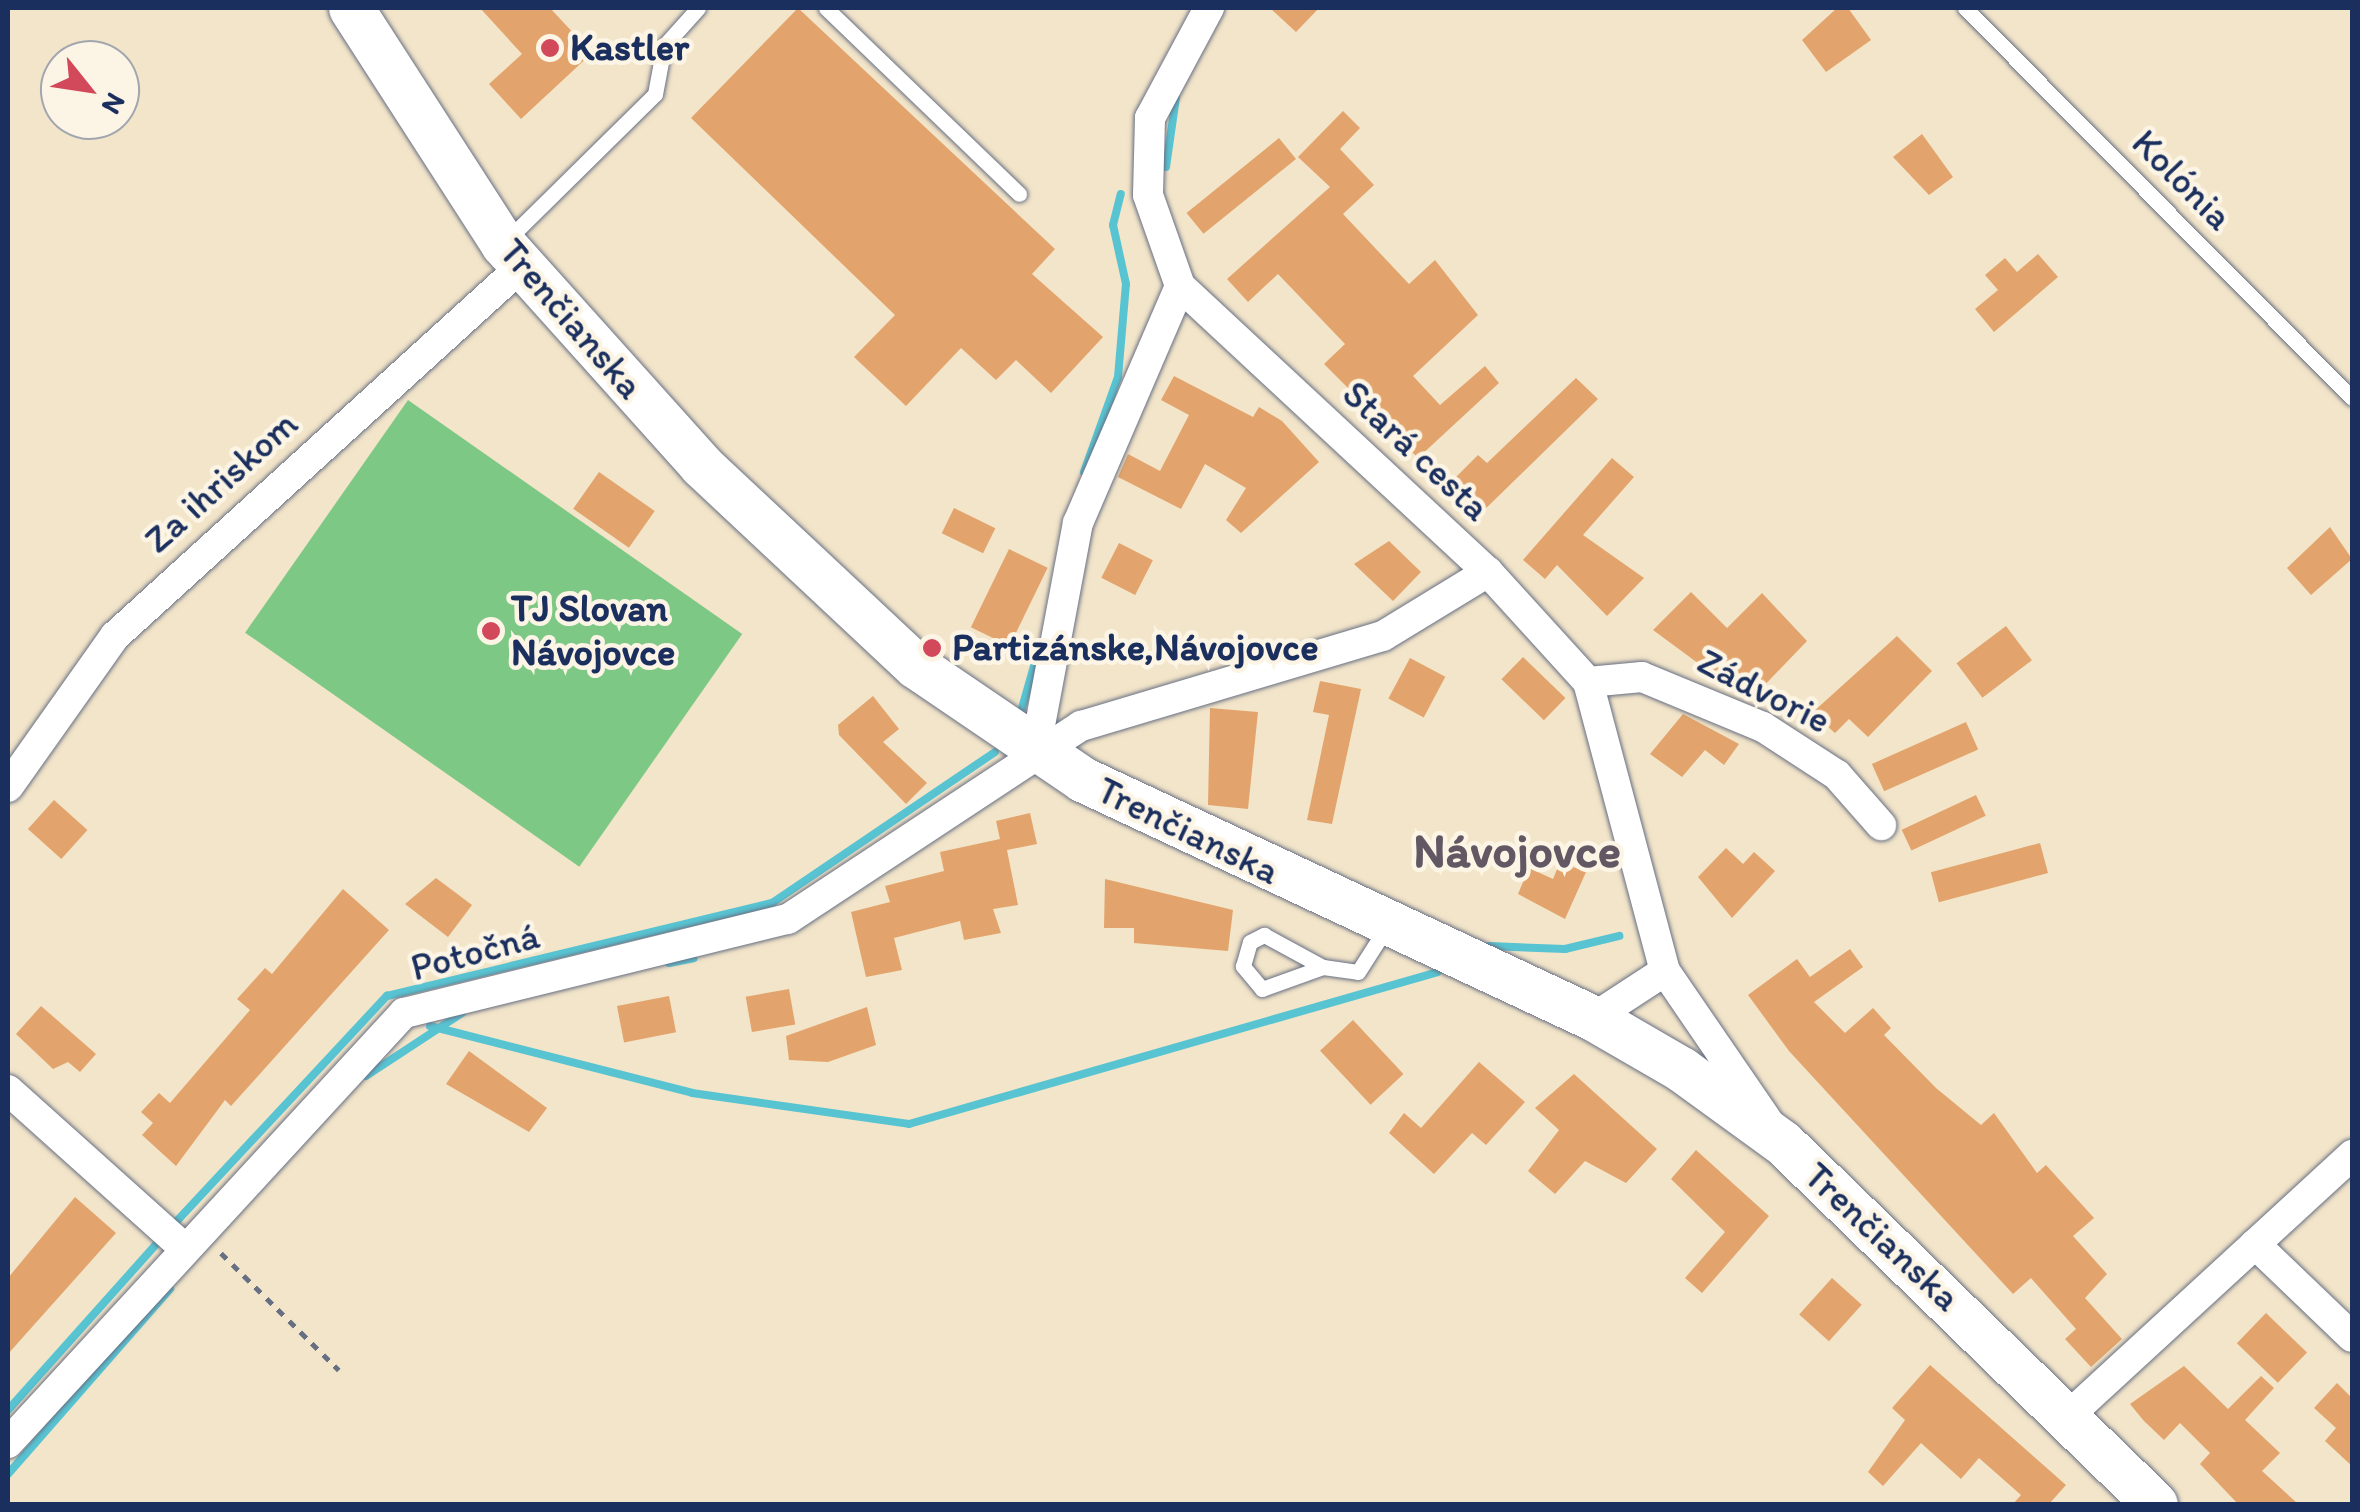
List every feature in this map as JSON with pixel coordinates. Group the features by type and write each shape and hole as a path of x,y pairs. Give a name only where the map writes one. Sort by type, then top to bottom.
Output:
{"main road":[{"name":"Trenčianska","path":"351,8 512,255 812,575 1034,752 1172,826 1593,1018 1783,1143 2155,1504"}],"street":[{"name":"Stará cesta","path":"1209,8 1150,118 1148,194 1180,286 1488,572 1588,682 1665,972 1783,1143"},
{"name":"Za ihriskom","path":"8,787 115,636 512,255"},
{"path":"1034,752 1078,523 1180,286"},
{"name":"Potočná","path":"8,1443 182,1246 404,1013 788,919 1034,752 1081,726 1383,636 1488,572"},
{"name":"Zádvorie","path":"1588,682 1642,677 1764,727 1837,775 1881,824"},
{"path":"1593,1018 1665,972"},
{"path":"8,1090 182,1246"},
{"path":"2066,1418 2352,1155"},
{"path":"2256,1244 2352,1338"}],"lane":[{"path":"512,255 654,94 664,46 698,8"},
{"path":"826,8 1020,194"},
{"name":"Kolónia","path":"1966,8 2352,398"},
{"path":"1322,967 1262,989 1243,966 1250,942 1264,935 1322,967 1358,972 1388,925"}],"path":[{"path":"224,1256 339,1370"}],"green space":[{"name":"TJ Slovan Návojovce","path":"408,400 742,634 579,867 245,633"}],"building":[{"path":"480,8 550,8 592,53 521,119 489,84 522,54"},
{"path":"798,8 1055,249 1032,274 1103,337 1051,393 1016,360 996,380 961,348 906,406 854,357 895,315 691,118"},
{"path":"1270,8 1319,8 1296,32"},
{"path":"1837,8 1848,8 1871,40 1826,72 1802,40"},
{"path":"1343,111 1360,128 1340,149 1374,185 1343,214 1409,284 1435,260 1478,315 1413,376 1440,405 1485,366 1499,383 1418,458 1324,364 1345,344 1278,274 1248,302 1227,279 1330,187 1298,157"},
{"path":"1922,134 1953,177 1929,195 1893,157"},
{"path":"1279,138 1296,159 1204,234 1187,213"},
{"path":"2038,254 2058,277 1994,332 1975,309 1998,290 1985,275 2005,258 2017,272"},
{"path":"1174,376 1253,417 1259,407 1282,421 1319,462 1241,533 1226,520 1246,488 1205,464 1181,509 1118,477 1128,454 1160,471 1189,415 1161,400"},
{"path":"1576,378 1598,399 1477,517 1446,487 1478,455 1487,463"},
{"path":"1612,458 1634,477 1583,535 1644,578 1607,616 1557,565 1545,579 1523,560"},
{"path":"599,472 655,511 629,548 573,509"},
{"path":"954,508 995,528 983,553 942,533"},
{"path":"2330,527 2352,559 2311,595 2287,568"},
{"path":"1389,541 1421,572 1393,601 1354,564"},
{"path":"1119,543 1153,560 1135,595 1101,578"},
{"path":"1009,549 1048,568 1010,646 971,627"},
{"path":"1691,592 1727,628 1762,593 1807,641 1757,693 1724,664 1714,675 1653,630"},
{"path":"2006,626 2032,660 1982,698 1956,663"},
{"path":"1897,636 1932,671 1868,737 1849,719 1835,733 1812,713"},
{"path":"1523,657 1565,698 1544,720 1501,679"},
{"path":"1410,658 1445,677 1424,717 1388,699"},
{"path":"1320,681 1361,689 1332,824 1307,820 1329,715 1313,712"},
{"path":"873,696 899,729 883,742 927,783 906,804 839,735 838,725"},
{"path":"1210,708 1258,712 1248,809 1208,805"},
{"path":"1683,714 1739,744 1724,765 1705,750 1682,777 1650,754"},
{"path":"1966,722 1978,749 1884,791 1872,764"},
{"path":"1976,795 1986,816 1911,850 1902,830"},
{"path":"54,800 87,830 61,859 28,829"},
{"path":"1030,813 1037,844 1007,850 1018,905 993,909 1001,933 964,940 960,921 894,938 902,970 866,977 851,912 890,902 885,886 944,871 940,852 1000,839 996,821"},
{"path":"2040,843 2048,873 1939,902 1931,872"},
{"path":"1726,848 1743,864 1754,852 1775,871 1732,918 1698,877"},
{"path":"1560,862 1586,872 1565,919 1518,894 1529,868 1553,879"},
{"path":"436,878 472,905 448,937 405,904"},
{"path":"1105,879 1233,910 1228,951 1134,943 1134,928 1104,928"},
{"path":"343,889 389,930 231,1106 225,1100 176,1166 142,1135 153,1123 141,1112 159,1093 170,1103 250,1010 237,999 265,968 272,974"},
{"path":"1850,949 1863,967 1814,1002 1845,1033 1873,1008 1891,1028 1884,1035 1936,1088 1981,1125 1994,1113 2037,1173 2046,1165 2094,1218 2073,1236 2107,1274 2085,1298 2122,1339 2091,1367 2065,1339 2076,1329 2031,1278 2013,1294 1789,1051 1748,995 1797,959 1810,977"},
{"path":"789,989 795,1024 752,1032 746,997"},
{"path":"669,996 676,1032 624,1042 617,1006"},
{"path":"41,1006 96,1054 80,1072 68,1062 53,1069 16,1034"},
{"path":"867,1007 876,1045 828,1062 789,1060 786,1036"},
{"path":"1353,1020 1403,1074 1371,1105 1320,1051"},
{"path":"469,1051 547,1108 529,1132 446,1084"},
{"path":"1479,1062 1525,1102 1486,1145 1472,1133 1434,1174 1389,1133 1404,1113 1421,1128"},
{"path":"1574,1074 1657,1149 1626,1183 1585,1161 1555,1194 1528,1171 1559,1130 1535,1108"},
{"path":"1696,1150 1769,1216 1702,1293 1685,1278 1725,1232 1671,1179"},
{"path":"75,1197 116,1233 8,1354 8,1278"},
{"path":"1832,1278 1862,1305 1829,1341 1799,1314"},
{"path":"2266,1313 2307,1353 2278,1383 2237,1343"},
{"path":"1930,1365 2066,1485 2049,1504 2013,1504 2021,1495 1979,1458 1961,1479 1921,1443 1883,1486 1868,1472 1905,1420 1892,1408"},
{"path":"2184,1366 2228,1409 2261,1376 2274,1388 2245,1420 2280,1453 2262,1471 2298,1504 2238,1504 2200,1464 2210,1453 2180,1423 2164,1440 2130,1404"},
{"path":"2337,1383 2352,1398 2352,1466 2325,1441 2336,1428 2314,1408"}],"waterway":[{"path":"1166,167 1176,98"},
{"path":"1084,472 1118,377 1126,284 1113,225 1121,194"},
{"path":"1022,708 1040,645"},
{"path":"175,1223 387,996 772,903 995,752"},
{"path":"1489,946 1565,949 1619,936"},
{"path":"669,963 694,958"},
{"path":"430,1026 692,1093 909,1124 1438,972"},
{"path":"366,1076 462,1013"},
{"path":"8,1410 160,1240"},
{"path":"8,1474 170,1289"}],"place":[{"name":"Kastler","path":"550,48"},
{"name":"TJ Slovan Návojovce","path":"491,631"},
{"name":"Partizánske,Návojovce","path":"932,648"}],"district":[{"name":"Návojovce","path":"1517,851"}]}
